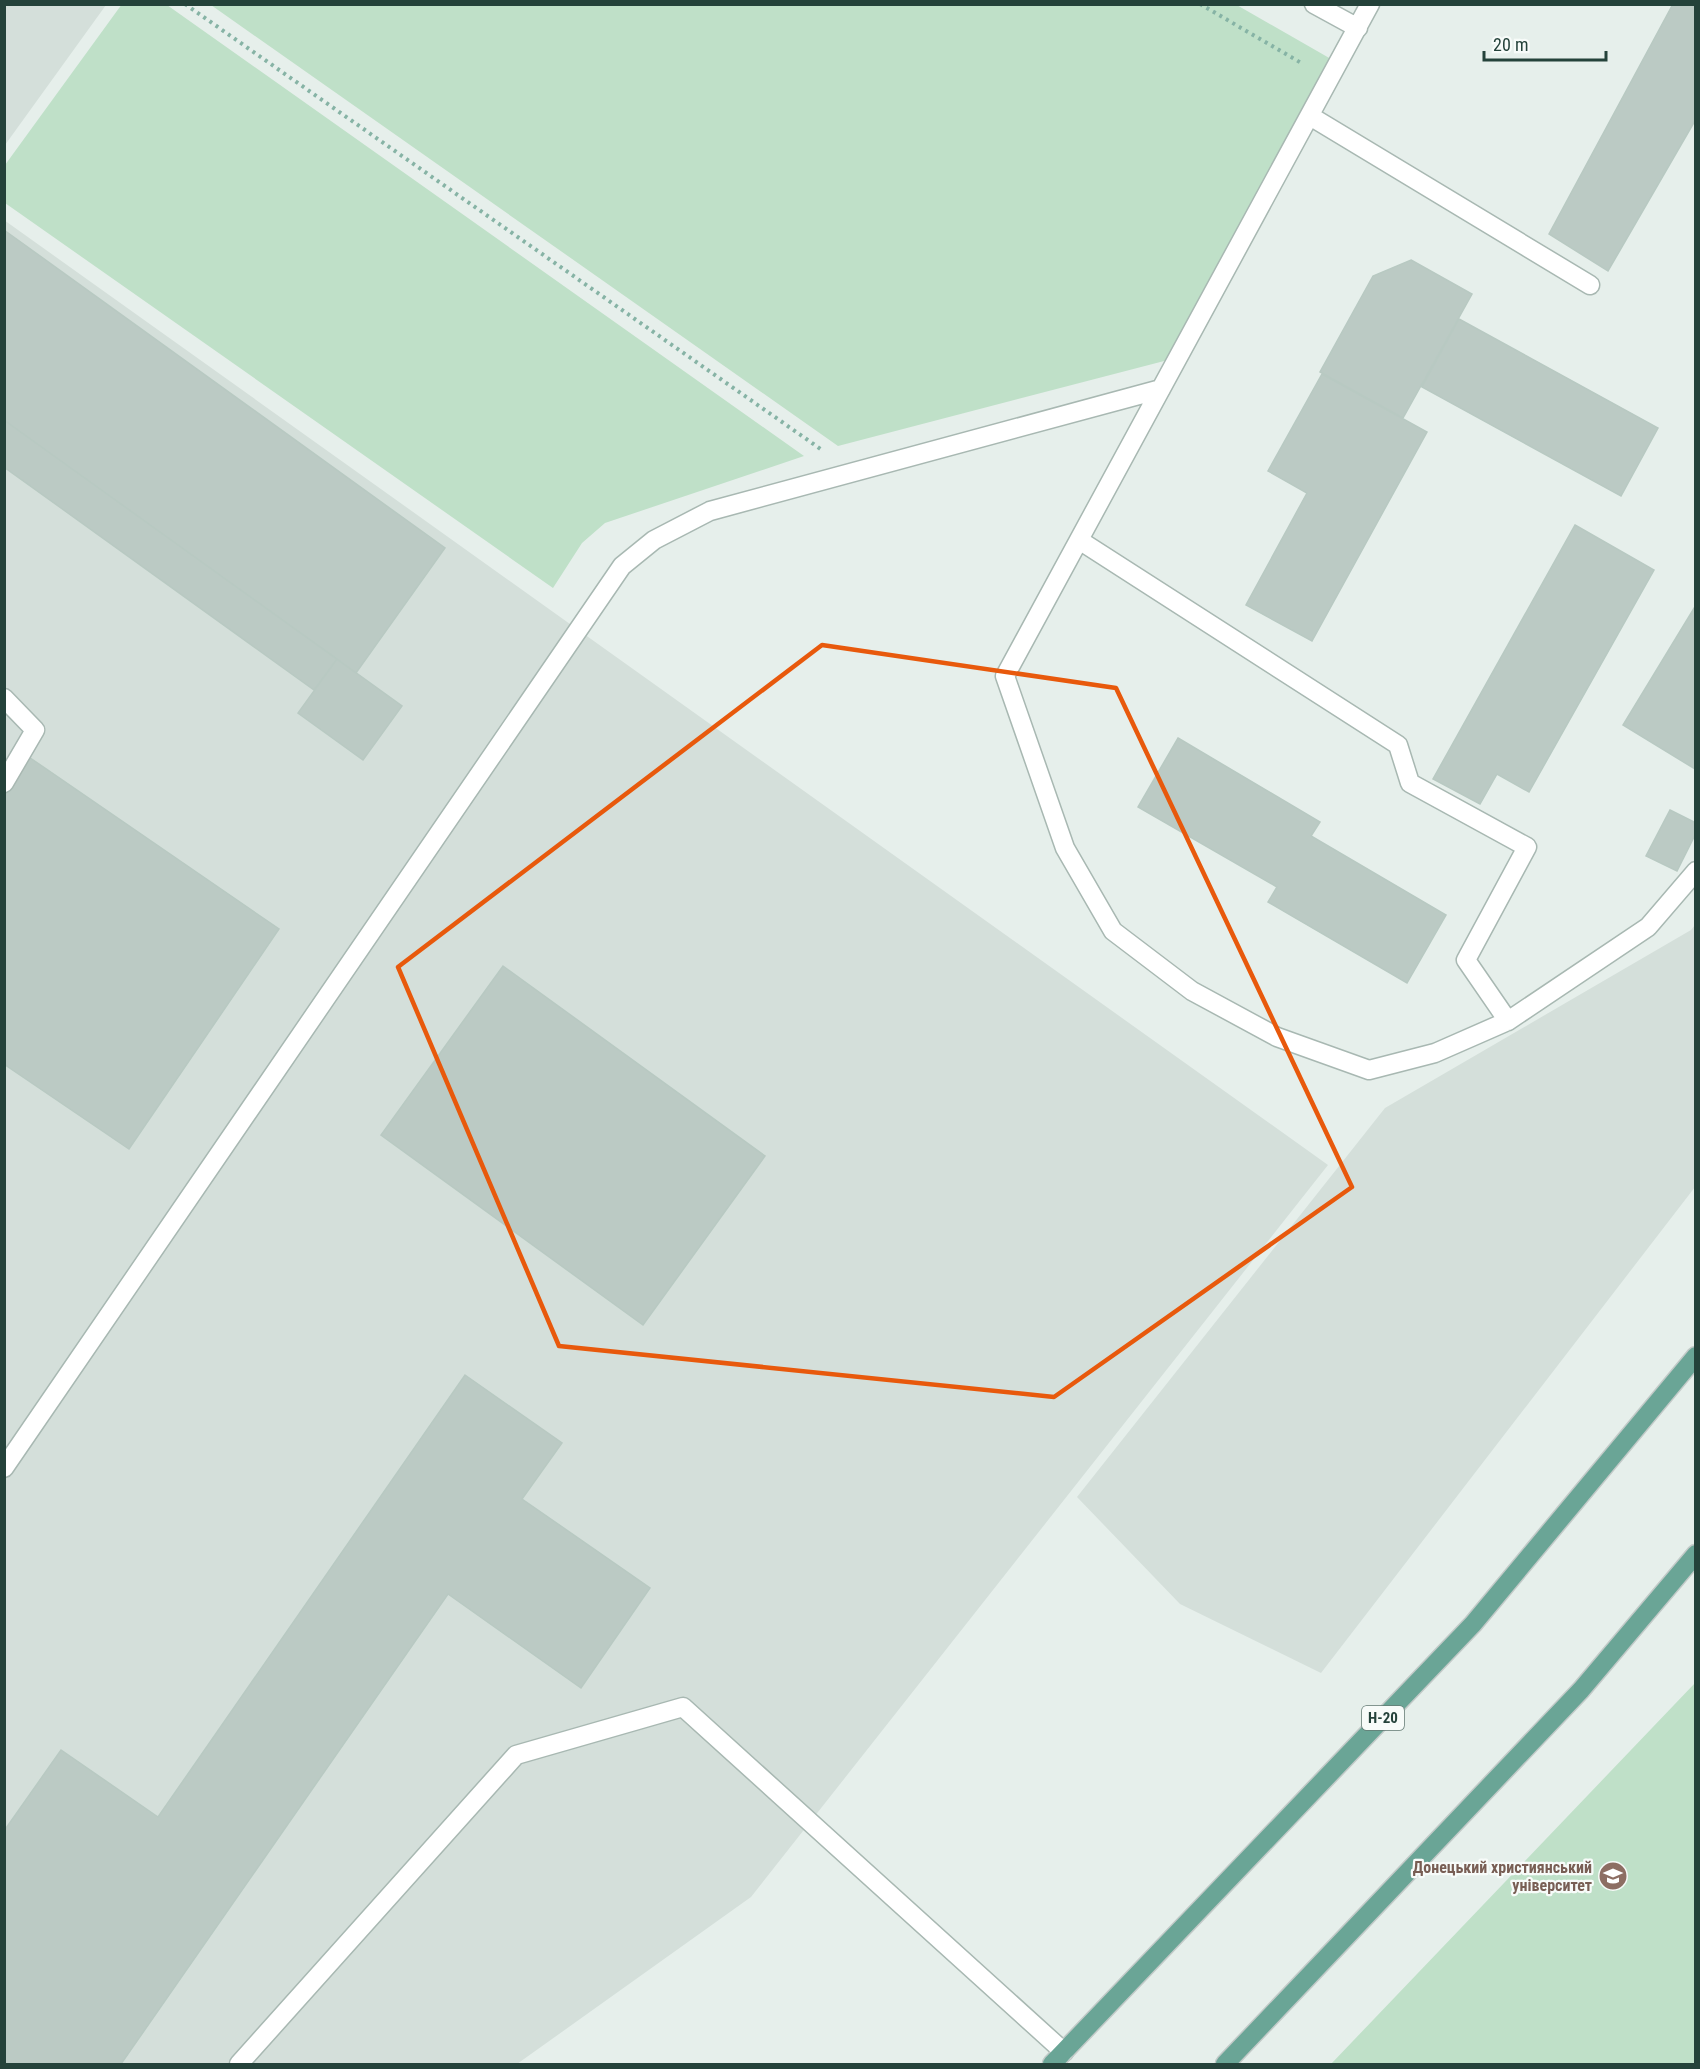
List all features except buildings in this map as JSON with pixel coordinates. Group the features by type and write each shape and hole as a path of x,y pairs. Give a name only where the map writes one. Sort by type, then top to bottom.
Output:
{"main road":[{"name":"Н-20","path":"1058,2058 1473,1624 1695,1356"},
{"path":"1225,2064 1581,1690 1695,1554"}],"street":[{"path":"1314,4 1358,28"},
{"path":"1370,4 1005,676 1065,848 1113,931 1192,992 1276,1037 1370,1070 1435,1053 1508,1021 1648,927 1695,870"},
{"path":"1310,116 1590,285"},
{"path":"4,1468 622,566 654,540 710,511 1161,389"},
{"path":"1079,540 1398,745 1410,783 1527,848 1466,960 1508,1021"},
{"path":"4,698 35,730 4,783"},
{"path":"239,2064 516,1755 683,1707 1058,2058"}],"path":[{"path":"185,4 854,472"},
{"path":"1200,4 1330,80"}],"highlighted area":[{"path":"822,645 1116,688 1352,1187 1054,1397 559,1346 398,967"}],"shaded area":[{"path":"4,5 106,5 5,145"},
{"path":"4,220 1328,1165 751,1897 517,2064 5,2064"},
{"path":"1695,925 1695,1187 1321,1673 1180,1604 1077,1497 1385,1108 1691,930"}],"green space":[{"path":"122,4 167,5 804,456 605,523 582,543 553,588 5,203 5,165"},
{"path":"1235,4 1331,59 1168,360 838,446 211,5"},
{"name":"Донецький християнський університет","path":"1695,1683 1695,2064 1331,2064"}],"place":[{"name":"Донецький християнський університет","path":"1613,1876"}]}
